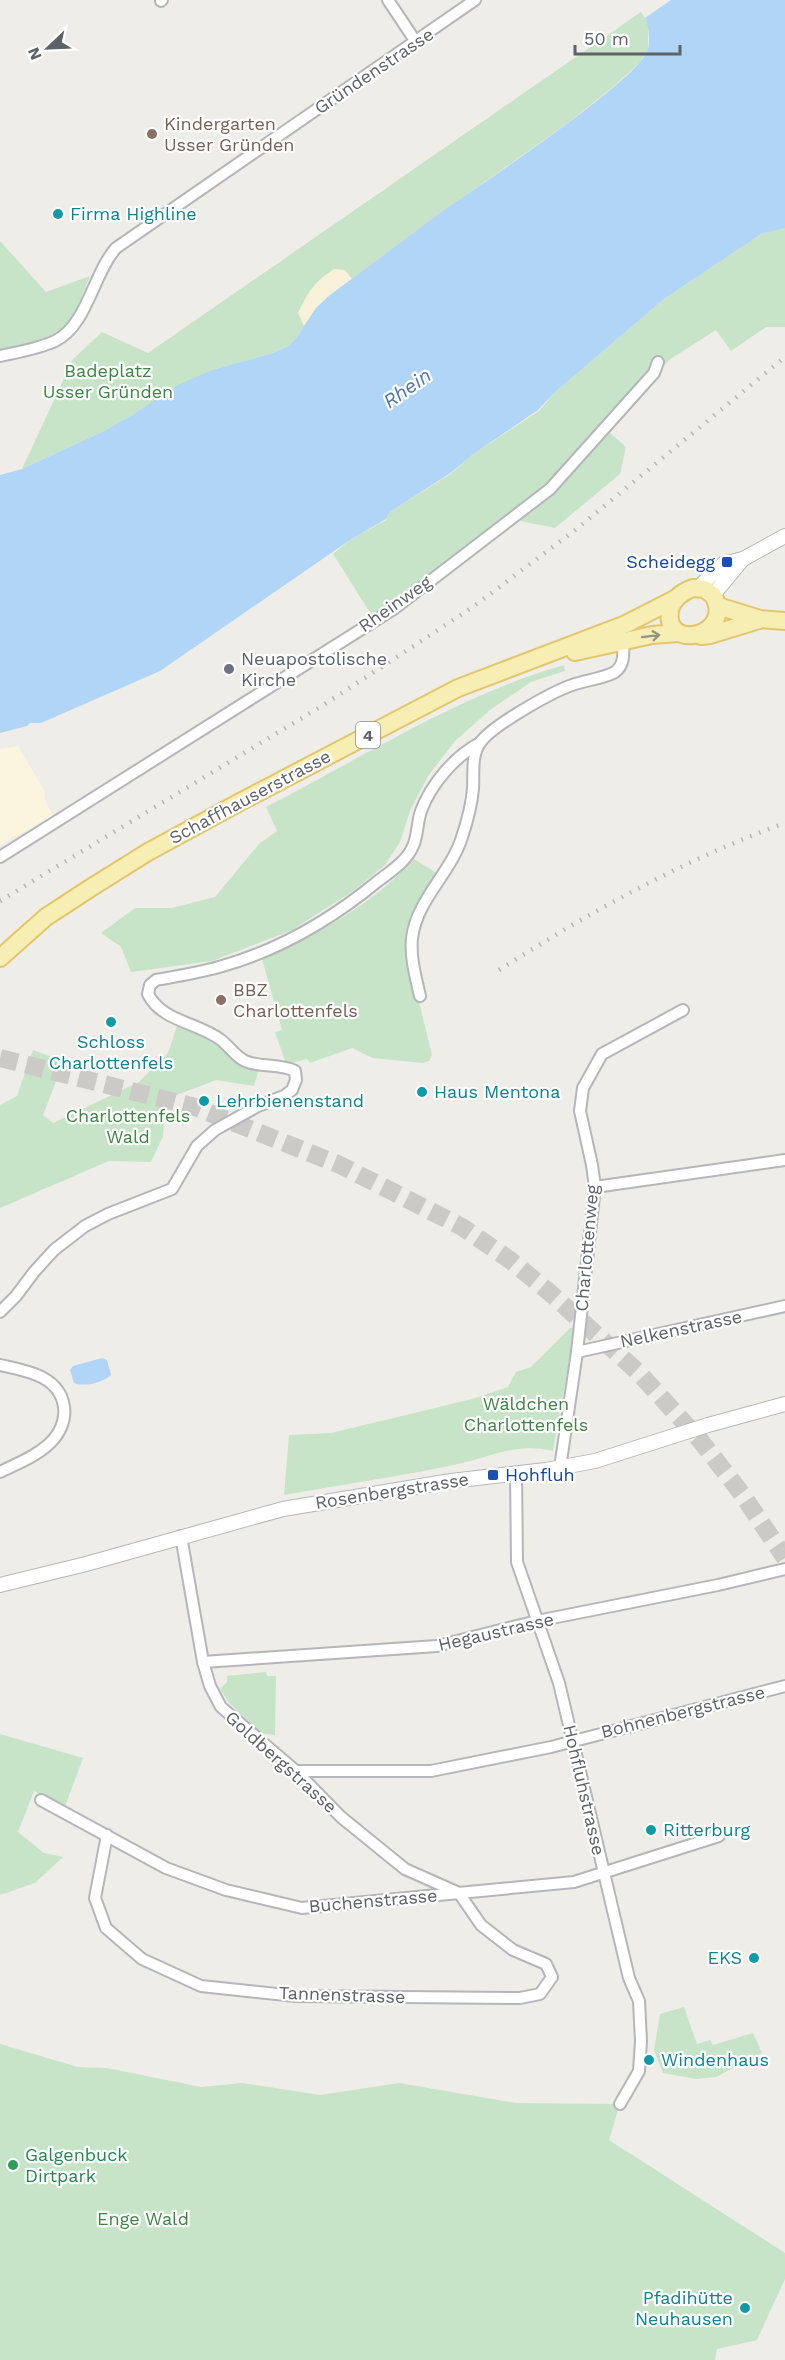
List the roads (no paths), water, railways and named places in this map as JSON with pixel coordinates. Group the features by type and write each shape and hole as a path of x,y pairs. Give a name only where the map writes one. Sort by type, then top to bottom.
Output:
{"main road":[{"name":"4","path":"675,599 685,591 710,597"},
{"name":"Schaffhauserstrasse","path":"710,597 760,619 785,621"},
{"path":"675,599 670,617 672,624 687,634 712,625 718,613 710,597"},
{"name":"Schaffhauserstrasse","path":"0,958 46,917 148,852 297,771 458,688 520,663 624,632 675,599"},
{"name":"Schaffhauserstrasse","path":"624,632 652,635 710,635 760,619"},
{"path":"0,942 46,917"}],"street":[{"path":"388,0 416,42"},
{"name":"Gründenstrasse","path":"0,356 56,341 67,333 81,314 105,260 116,248 475,0"},
{"name":"Rheinweg","path":"0,857 395,608 550,489 654,373 658,362"},
{"path":"710,597 743,559 785,536"},
{"path":"0,1312 54,1250 85,1226 108,1214 172,1189 197,1146 215,1130 292,1090 296,1080 295,1071 283,1066 260,1065 243,1061 221,1040 155,1007 148,994 150,985 156,980 220,967 272,947 320,922 361,895 399,865 413,846 421,810 432,789 466,750 480,743 502,724 544,697 570,685 620,669 623,660 624,632"},
{"path":"420,996 413,964 412,938 418,914 452,862 462,837 473,788 472,770 480,743"},
{"name":"Charlottenweg","path":"560,1468 577,1352 595,1187 580,1111 583,1088 602,1053 683,1010"},
{"path":"595,1187 785,1160"},
{"name":"Nelkenstrasse","path":"577,1352 785,1306"},
{"path":"0,1365 38,1375 56,1385 63,1398 65,1414 61,1429 50,1444 0,1472"},
{"name":"Rosenbergstrasse","path":"0,1585 86,1564 284,1509 450,1481 560,1468 622,1453 708,1425 785,1404"},
{"name":"Hohfluhstrasse","path":"516,1473 517,1562 559,1683 629,1978 639,2001 641,2041 639,2072 620,2104"},
{"name":"Goldbergstrasse","path":"181,1536 203,1662 210,1686 221,1707 296,1771 341,1817 405,1869 459,1893"},
{"name":"Hegaustrasse","path":"203,1662 437,1646 537,1621 718,1585 785,1569"},
{"name":"Bohnenbergstrasse","path":"296,1771 431,1771 551,1747 785,1686"},
{"name":"Buchenstrasse","path":"41,1800 166,1868 226,1890 302,1908 574,1882 720,1836"},
{"name":"Tannenstrasse","path":"107,1835 95,1898 106,1928 142,1959 201,1986 296,1996 520,1998 540,1994 552,1977 546,1964 513,1950 481,1925 459,1893"}],"water":[{"name":"Rhein","path":"671,0 785,0 785,228 761,234 664,299 554,393 538,410 472,455 452,472 390,512 386,519 350,540 160,671 41,723 30,723 27,726 0,733 0,475 22,469 106,430 178,385 212,370 273,353 289,346 316,308 330,295 440,213 554,134 617,85 638,64 648,49 649,33 645,18"},
{"path":"102,1358 107,1360 111,1375 93,1384 74,1383 70,1370 73,1366"}],"tunnel":[{"path":"0,1058 195,1107 340,1165 462,1227 510,1260 549,1292 638,1372 700,1440 742,1494 785,1558"}],"railway":[{"path":"0,901 325,704 470,609 574,531 785,357"},
{"path":"499,970 568,928 674,870 785,823"}],"place":[{"name":"Kindergarten Usser Gründen","path":"152,134"},
{"name":"Firma Highline","path":"58,214"},
{"name":"Scheidegg","path":"727,562"},
{"name":"Neuapostolische Kirche","path":"229,669"},
{"name":"BBZ Charlottenfels","path":"221,1000"},
{"name":"Schloss Charlottenfels","path":"111,1022"},
{"name":"Haus Mentona","path":"422,1092"},
{"name":"Lehrbienenstand","path":"204,1101"},
{"name":"Hohfluh","path":"493,1475"},
{"name":"Ritterburg","path":"651,1830"},
{"name":"EKS","path":"754,1958"},
{"name":"Windenhaus","path":"649,2060"},
{"name":"Galgenbuck Dirtpark","path":"13,2165"},
{"name":"Pfadihütte Neuhausen","path":"745,2308"}],"park label":[{"name":"Badeplatz Usser Gründen","path":"108,382"},
{"name":"Charlottenfels Wald","path":"128,1126"},
{"name":"Wäldchen Charlottenfels","path":"526,1414"},
{"name":"Enge Wald","path":"143,2219"}]}
